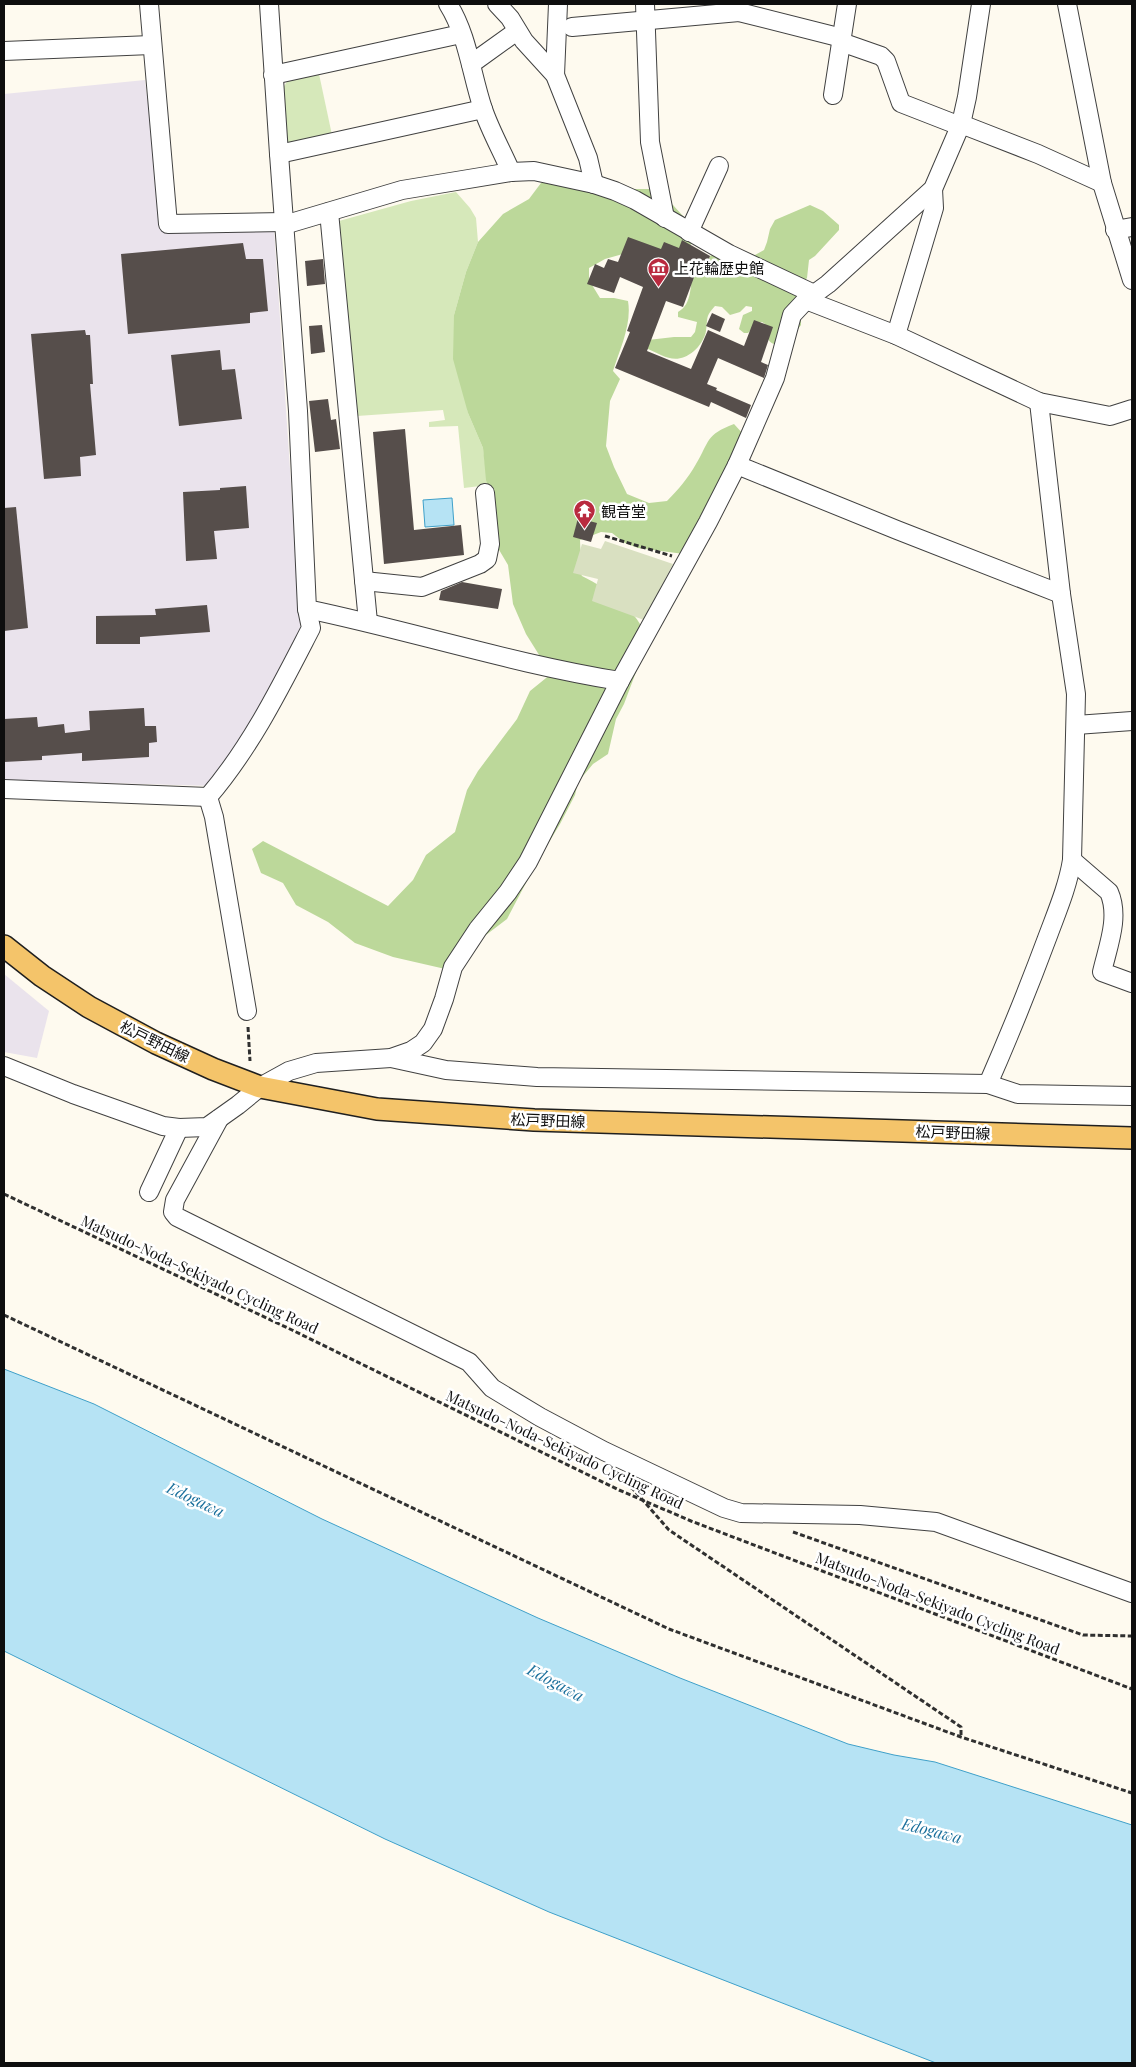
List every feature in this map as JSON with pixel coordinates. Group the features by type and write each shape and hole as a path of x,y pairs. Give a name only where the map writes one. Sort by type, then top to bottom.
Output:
{"main road":[{"name":"松戸野田線","path":"4,946 42,976 89,1007 156,1043 260,1087 377,1109 450,1116 1132,1138"}],"street":[{"path":"149,4 151,45 163,148 168,224 284,224 402,190 511,172 534,171 594,184 635,200 689,232 810,297 1039,402 1110,416 1132,409"},
{"path":"208,797 222,781 268,709 311,628 307,609 298,410 273,75 270,4"},
{"path":"448,4 457,20 466,44 483,109 511,172"},
{"path":"497,4 510,18 524,41 555,75 588,158 594,184"},
{"path":"555,75 558,4"},
{"path":"833,95 847,4"},
{"path":"391,1058 411,1051 423,1043 433,1029 444,1000 453,967 478,929 508,892 528,862 620,681 687,561 737,465 776,378 792,315 933,189 960,125 967,97 981,4"},
{"path":"1067,4 1102,182 1124,228 1132,280"},
{"path":"572,27 646,12 738,8 841,40 881,56 886,61 901,103 1038,154 1102,182"},
{"path":"646,12 650,142 665,218"},
{"path":"471,64 517,31"},
{"path":"273,75 461,34"},
{"path":"4,51 151,45"},
{"path":"279,154 483,109"},
{"path":"689,232 719,166"},
{"path":"896,335 934,208 933,189"},
{"path":"329,212 368,622"},
{"path":"988,1084 1016,1022 1070,876 1072,860 1076,694 1061,594 1039,402"},
{"path":"737,465 1061,594"},
{"path":"364,581 422,588 480,564 487,559 490,544 485,492"},
{"path":"307,609 368,622 578,674 620,681"},
{"path":"1076,725 1132,721"},
{"path":"4,789 208,797"},
{"path":"208,797 214,817 246,1011"},
{"path":"1072,860 1109,892 1112,899 1114,919 1102,972 1132,983"},
{"path":"4,1066 137,1117 163,1126 179,1128 207,1127 260,1087 289,1071 316,1062 391,1058 446,1070 537,1077 988,1084 1018,1094 1132,1096"},
{"path":"218,1119 176,1200 173,1212 177,1217 469,1362 492,1388 540,1417 596,1447 698,1496 741,1513 860,1515 936,1522 1132,1593"},
{"path":"150,1192 179,1128"}],"path":[{"path":"606,536 687,561"},
{"path":"246,1011 250,1061"},
{"name":"Matsudo-Noda-Sekiyado Cycling Road","path":"4,1194 292,1330 644,1501 1132,1689"},
{"path":"4,1315 669,1628 961,1737 1132,1793"},
{"path":"609,1473 633,1489 669,1530 962,1727 961,1737"},
{"path":"787,1530 1083,1635 1132,1636"}],"shaded area":[{"path":"145,80 164,229 274,228 301,635 212,786 4,780 4,94"},
{"path":"4,974 49,1011 37,1058 4,1052"}],"green space":[{"path":"319,74 332,135 287,144 283,88 288,80"},
{"path":"556,174 622,189 649,189 673,205 692,226 694,242 685,249 630,252 605,259 589,268 589,280 600,298 628,301 627,327 613,371 620,379 610,401 606,446 627,494 649,503 667,501 690,474 713,435 734,424 744,435 684,554 638,548 625,543 612,533 601,532 580,540 581,565 579,570 582,576 612,594 630,610 648,640 624,704 616,719 608,754 593,764 578,782 575,795 560,824 537,862 507,919 482,938 454,971 393,957 355,943 328,922 296,905 283,883 261,873 252,849 263,841 388,906 413,880 426,855 455,832 467,790 478,771 517,719 530,691 551,674 526,634 513,604 508,565 495,543 495,504 486,480 483,448 468,413 453,359 454,315 466,272 478,242 503,214 529,199 541,183"},
{"path":"456,192 476,218 478,242 466,272 454,315 468,413 483,448 488,485 464,488 458,426 429,427 429,422 445,420 443,410 357,416 339,221 411,201"},
{"path":"810,205 823,211 839,225 839,230 809,260 807,278 801,284 801,325 787,344 776,345 770,342 765,324 762,322 758,323 748,333 744,333 739,329 743,315 752,311 752,307 746,306 740,312 730,315 722,307 715,306 708,315 706,331 700,345 688,356 676,359 670,358 646,348 648,340 691,337 695,332 697,322 678,317 678,312 689,299 693,269 698,273 703,271 710,256 714,254 735,253 755,255 764,250 770,229 775,220"},
{"path":"605,541 673,564 644,620 592,601 598,579 573,573 582,544 601,549"}],"water":[{"path":"452,498 454,525 425,527 423,500"},
{"name":"Edogawa","path":"4,1369 94,1404 322,1519 538,1618 680,1678 848,1744 935,1762 1132,1825 1132,2063 936,2063 549,1912 385,1839 4,1651"}],"building":[{"path":"628,237 661,249 664,242 679,248 682,240 710,256 703,275 696,272 683,307 666,301 647,351 691,369 708,330 744,346 754,320 773,327 761,362 768,365 764,378 718,358 707,384 717,388 716,390 751,405 746,418 711,402 709,407 615,368 630,332 627,331 643,287 620,277 614,293 587,284 595,264 604,268 608,259 618,262"},
{"path":"243,243 246,259 263,259 268,311 250,313 250,323 128,334 121,254"},
{"path":"323,259 325,284 307,286 305,261"},
{"path":"712,313 725,319 720,332 706,326"},
{"path":"322,325 325,352 311,354 309,326"},
{"path":"85,330 86,335 90,335 93,384 90,384 96,455 80,457 81,476 44,479 31,334"},
{"path":"220,350 222,370 235,369 242,419 179,426 171,355"},
{"path":"328,399 331,420 336,419 340,449 315,452 309,401"},
{"path":"405,429 414,530 461,525 464,555 384,564 373,432"},
{"path":"246,486 249,528 214,531 217,559 186,561 183,492 220,490 220,488"},
{"path":"16,507 28,628 4,631 4,508"},
{"name":"観音堂","path":"578,518 597,523 591,542 573,537"},
{"path":"462,582 502,589 498,609 439,600 441,591"},
{"path":"207,605 210,632 140,637 140,644 96,644 96,616 156,615 155,609"},
{"path":"144,708 145,726 156,726 157,742 149,743 149,757 82,761 82,753 42,756 42,760 4,762 4,719 37,717 38,727 64,724 65,733 90,730 89,711"}],"place":[{"name":"上花輪歴史館","path":"658,287"},
{"name":"観音堂","path":"585,530"}]}
